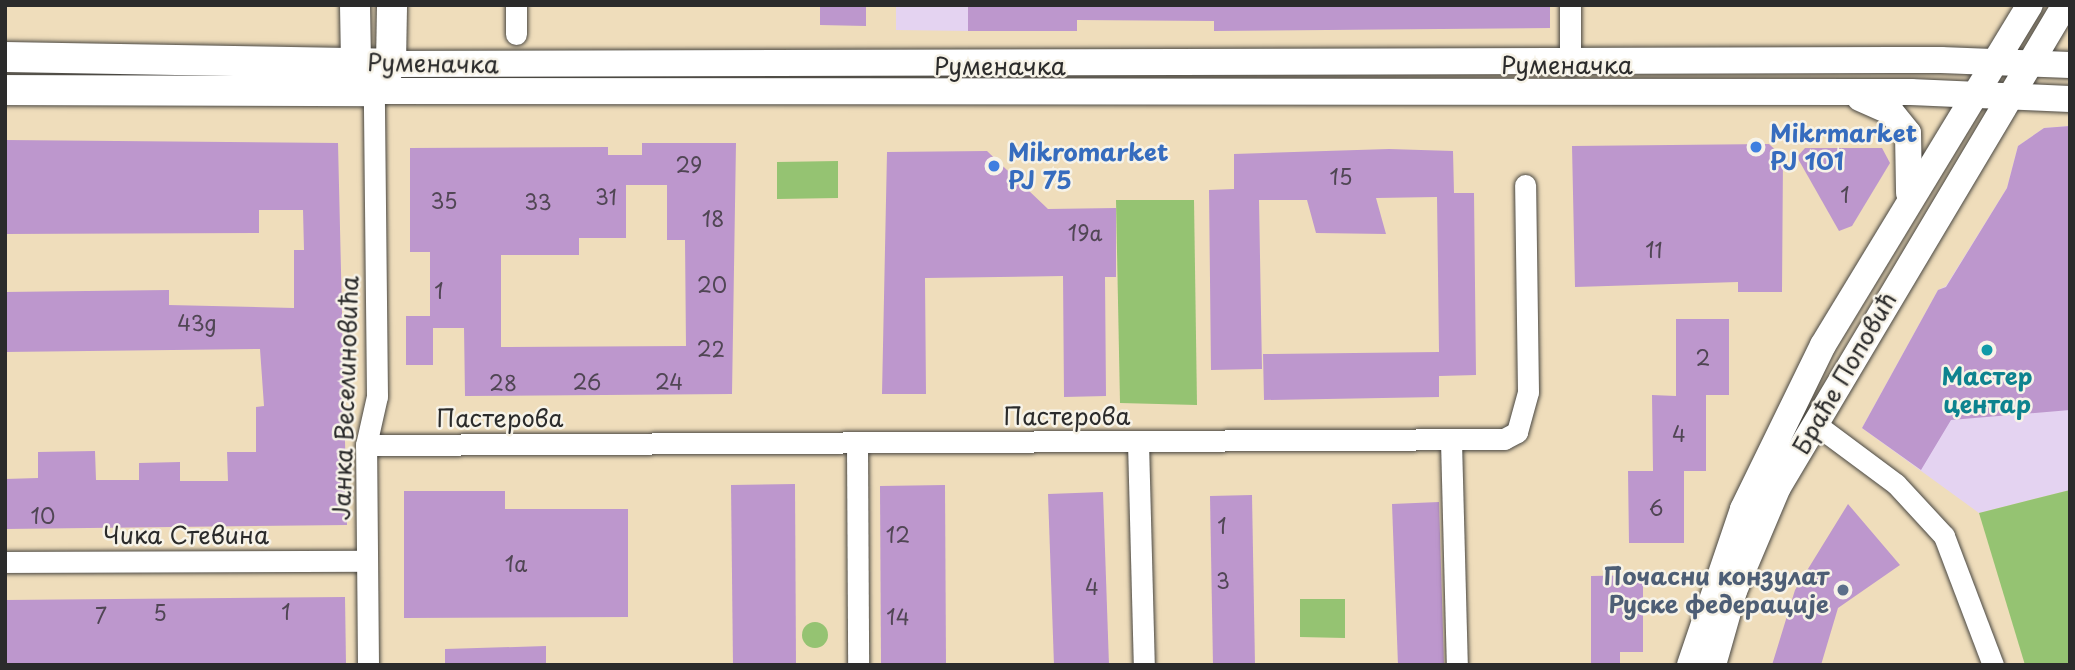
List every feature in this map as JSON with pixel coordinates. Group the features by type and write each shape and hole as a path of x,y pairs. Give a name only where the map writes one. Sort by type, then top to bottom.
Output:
{"main road":[{"path":"355,5 356,62 374,91 391,64 392,5"},
{"name":"Руменачка","path":"5,57 391,64"},
{"name":"Руменачка","path":"5,90 374,91"}],"street":[{"path":"516,5 516,34"},
{"path":"1570,5 1570,65"},
{"name":"Браће Поповић","path":"1690,665 1743,509 1823,345 2030,5"},
{"name":"Браће Поповић","path":"1713,665 1763,517 1814,423 2065,5"},
{"name":"Руменачка","path":"391,64 1570,65 1995,62 2070,65"},
{"name":"Руменачка","path":"374,91 1975,95 2070,99"},
{"name":"Јанка Веселиновића","path":"368,665 366,445 377,396 374,91"},
{"path":"1855,96 1891,112 1908,133 1914,161 1908,203"},
{"name":"Пастерова","path":"366,445 1504,439 1524,416 1525,185"},
{"path":"1814,423 1896,484 1944,536 1993,665"},
{"path":"1451,441 1457,665"},
{"path":"1138,442 1144,665"},
{"path":"857,443 858,665"},
{"name":"Чика Стевина","path":"5,562 368,561"}],"shaded area":[{"path":"896,5 968,5 968,31 896,30"},
{"name":"Мастер центар","path":"2070,126 2070,490 1979,513 1862,428 1938,290 1946,286 2007,188 2018,146 2044,128"}],"green space":[{"path":"838,161 838,198 777,199 777,162"},
{"path":"1116,200 1194,200 1197,405 1120,403"},
{"path":"2070,490 2070,665 2025,665 1979,513"},
{"path":"1300,599 1345,599 1345,638 1300,637"},
{"path":"815,622 824,626 828,635 824,644 815,648 806,644 802,635 806,626"}],"building":[{"path":"820,5 866,5 866,26 820,25"},
{"path":"968,5 1550,5 1550,28 1214,31 1214,21 1077,20 1077,31 968,31"},
{"name":"Мастер центар","path":"2070,126 2070,410 1951,420 1921,470 1862,428 1938,290 1946,287 2007,188 2018,146 2044,128"},
{"path":"5,140 338,143 347,525 5,529 5,479 38,478 38,452 95,451 96,480 139,480 139,463 180,462 180,481 228,481 227,452 256,452 256,407 264,406 260,349 5,352 5,292 169,290 169,305 294,308 294,250 304,250 303,210 259,210 259,233 5,234"},
{"path":"642,143 736,143 732,394 465,396 464,328 433,328 433,365 406,365 406,316 430,316 430,252 410,252 410,148 608,147 608,155 642,155","holes":["626,185 667,185 667,240 685,240 686,346 501,347 501,255 579,255 579,238 626,238"]},
{"path":"1769,144 1783,157 1782,292 1738,292 1738,282 1575,287 1572,146"},
{"path":"1805,148 1882,148 1890,163 1852,226 1839,231 1797,157"},
{"path":"1389,149 1453,151 1454,193 1474,193 1476,375 1439,376 1439,397 1264,400 1263,354 1439,352 1437,197 1376,198 1386,234 1316,233 1307,200 1259,200 1262,369 1211,370 1209,190 1234,189 1234,154"},
{"path":"987,151 1048,209 1116,208 1116,277 1105,277 1106,396 1064,397 1063,276 925,278 926,394 882,394 887,152"},
{"path":"1676,319 1729,319 1729,395 1706,395 1706,471 1684,471 1684,543 1629,543 1628,471 1653,471 1652,395 1676,396"},
{"path":"795,484 796,665 733,665 731,485"},
{"path":"945,485 946,665 881,665 880,486"},
{"path":"404,491 505,491 505,509 628,509 628,617 404,618"},
{"path":"1103,492 1109,665 1054,665 1048,494"},
{"path":"1252,495 1255,665 1213,665 1210,496"},
{"path":"1439,502 1444,665 1398,665 1392,504"},
{"path":"1848,504 1900,565 1838,608 1821,665 1772,665 1795,590"},
{"path":"1643,575 1643,652 1620,652 1620,665 1591,665 1591,576"},
{"path":"345,597 346,665 5,665 5,600"},
{"path":"546,646 546,665 445,665 445,649"}],"place":[{"name":"Mikrmarket PJ 101","path":"1756,147"},
{"name":"Mikromarket PJ 75","path":"994,166"},
{"name":"Мастер центар","path":"1987,350"},
{"name":"Почасни конзулат Руске федерације","path":"1843,590"}]}
